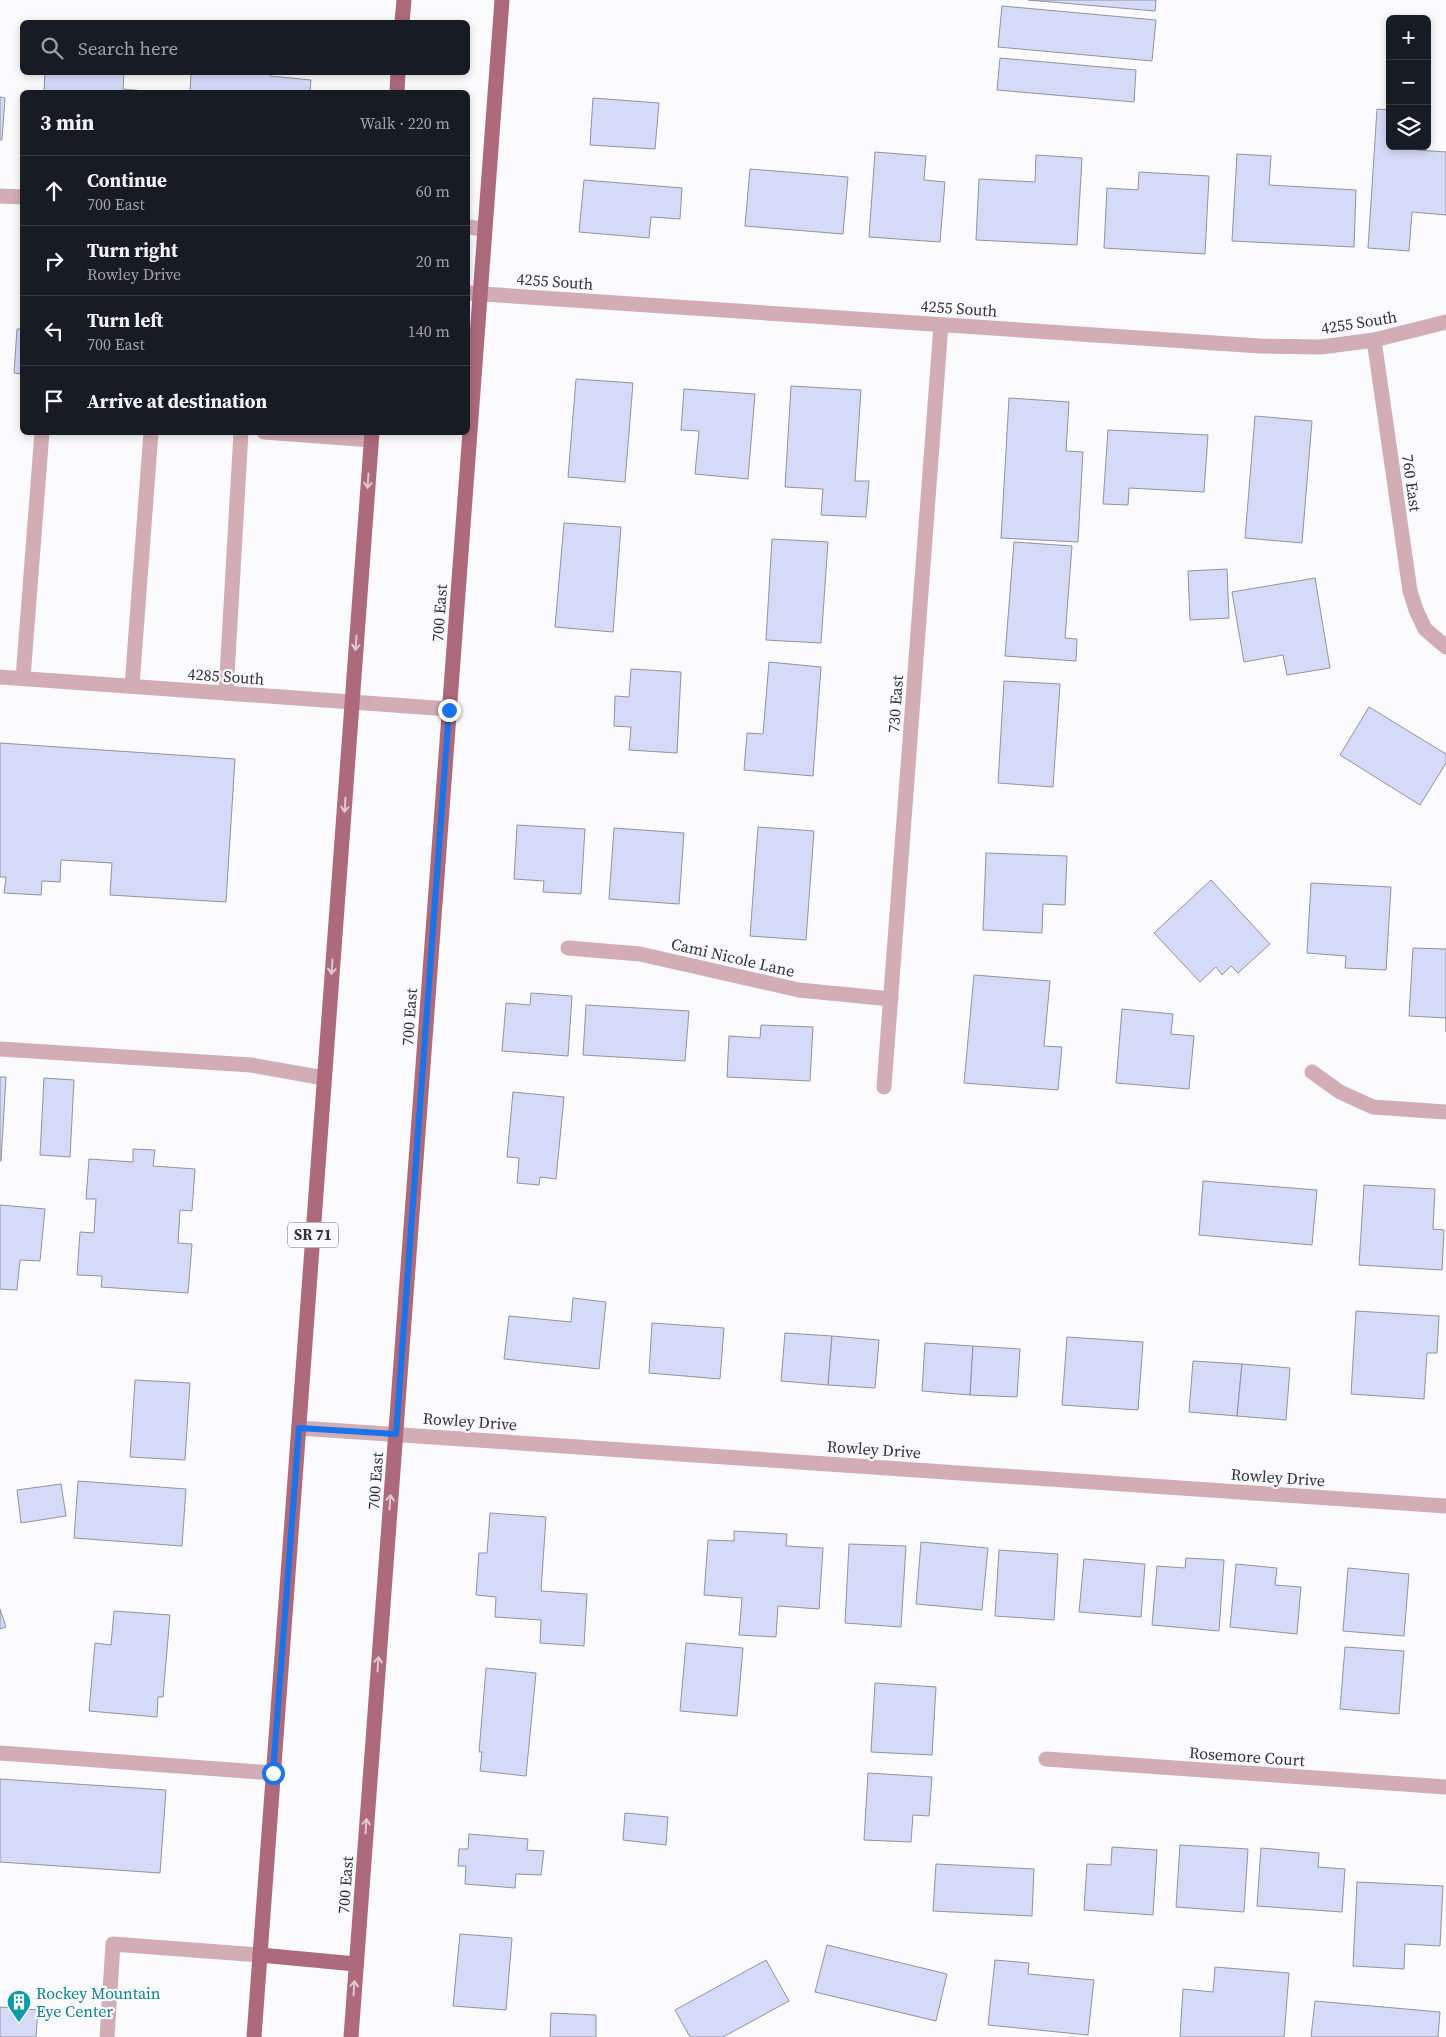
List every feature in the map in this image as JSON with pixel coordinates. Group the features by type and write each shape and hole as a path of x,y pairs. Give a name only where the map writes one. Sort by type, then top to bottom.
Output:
{"main road":[{"path":"402,20 404,0"},
{"name":"700 East","path":"470,360 474,293 484,229 502,0"},
{"path":"397,90 398,75"},
{"name":"700 East","path":"351,2037 449,710 465,435"},
{"name":"SR 71","path":"254,2037 371,436"},
{"path":"260,1955 356,1964"}],"street":[{"path":"0,196 20,197"},
{"path":"470,228 484,229"},
{"name":"4255 South","path":"474,293 1260,346 1321,346 1374,340 1446,322"},
{"name":"730 East","path":"884,1087 941,325"},
{"name":"760 East","path":"1374,340 1410,591 1425,629 1446,647"},
{"path":"23,678 42,435"},
{"path":"132,686 151,435"},
{"path":"226,693 240,435"},
{"path":"344,435 371,436"},
{"name":"4285 South","path":"0,677 449,710"},
{"name":"Cami Nicole Lane","path":"568,948 640,954 799,990 891,998"},
{"path":"0,1049 250,1065 324,1078"},
{"path":"1312,1072 1340,1092 1373,1106 1446,1112"},
{"name":"Rowley Drive","path":"299,1428 1446,1506"},
{"path":"0,1753 273,1773"},
{"name":"Rosemore Court","path":"1046,1759 1446,1787"},
{"path":"107,2037 113,1944 260,1955"}],"building":[{"path":"1028,0 1156,0 1155,11"},
{"path":"1002,6 1156,20 1152,61 998,47"},
{"path":"1000,58 1136,70 1134,102 997,90"},
{"path":"45,75 124,75 123,89 134,90 44,90"},
{"path":"191,75 270,75 311,80 310,90 190,90"},
{"path":"0,97 5,98 2,140 0,140"},
{"path":"593,98 659,103 655,149 590,145"},
{"path":"1377,109 1386,110 1386,150 1446,152 1446,215 1412,212 1409,251 1368,248"},
{"path":"875,152 926,156 924,180 945,182 940,242 869,237"},
{"path":"1237,154 1271,156 1269,185 1356,190 1354,247 1232,241"},
{"path":"1036,155 1082,158 1077,245 976,240 979,179 1035,182"},
{"path":"750,169 848,177 843,234 745,226"},
{"path":"1139,172 1209,176 1205,254 1104,248 1107,188 1138,190"},
{"path":"584,180 682,188 680,219 651,217 649,238 579,232"},
{"path":"17,329 20,329 20,374 14,373"},
{"path":"576,379 633,383 625,482 568,477"},
{"path":"791,386 861,390 855,481 869,481 866,517 821,515 823,489 785,487"},
{"path":"684,389 755,394 748,479 695,474 699,431 681,430"},
{"path":"1009,398 1069,402 1066,451 1083,452 1078,542 1001,538"},
{"path":"1255,416 1312,421 1302,543 1245,538"},
{"path":"1108,430 1208,435 1204,492 1129,488 1128,505 1103,504"},
{"path":"564,523 621,527 613,632 555,627"},
{"path":"772,539 828,542 821,643 766,640"},
{"path":"1014,542 1072,546 1065,638 1077,639 1076,661 1005,656"},
{"path":"1227,569 1229,618 1190,620 1188,571"},
{"path":"1315,578 1330,668 1287,675 1283,655 1244,662 1232,592"},
{"path":"769,662 821,667 813,776 744,770 747,733 763,734"},
{"path":"631,669 681,672 677,753 629,750 631,727 614,726 615,696 629,697"},
{"path":"1004,681 1060,684 1053,787 998,783"},
{"path":"1369,707 1446,754 1446,763 1420,805 1340,755"},
{"path":"0,743 235,759 226,902 110,895 112,863 61,860 60,882 42,881 41,895 4,893 6,877 0,877"},
{"path":"517,825 585,829 581,894 543,892 544,881 514,879"},
{"path":"758,827 814,831 806,940 750,936"},
{"path":"614,828 684,833 679,904 609,899"},
{"path":"986,853 1067,856 1065,905 1043,904 1042,933 983,930"},
{"path":"1211,880 1270,944 1238,973 1231,966 1222,975 1216,967 1200,982 1154,933"},
{"path":"1311,883 1391,887 1386,970 1345,968 1346,956 1307,953"},
{"path":"1413,948 1446,949 1446,1018 1409,1016"},
{"path":"974,975 1050,981 1044,1046 1062,1047 1058,1090 964,1083"},
{"path":"531,993 572,996 568,1056 502,1051 506,1003 530,1005"},
{"path":"586,1005 689,1011 685,1061 583,1055"},
{"path":"1122,1009 1173,1014 1171,1034 1194,1036 1189,1089 1116,1083"},
{"path":"761,1025 813,1027 810,1081 727,1077 729,1036 760,1038"},
{"path":"0,1077 6,1077 1,1161 0,1161"},
{"path":"44,1078 74,1080 70,1157 40,1155"},
{"path":"513,1092 564,1097 556,1179 540,1177 539,1185 517,1183 519,1158 507,1157"},
{"path":"133,1149 155,1150 153,1166 195,1169 192,1211 180,1210 178,1243 192,1244 188,1293 101,1287 102,1276 77,1275 80,1232 94,1233 96,1199 86,1199 89,1159 133,1162"},
{"path":"1203,1181 1317,1190 1312,1245 1199,1235"},
{"path":"1364,1185 1435,1189 1433,1229 1444,1230 1442,1270 1359,1265"},
{"path":"0,1205 45,1209 40,1261 20,1260 17,1290 0,1289"},
{"path":"573,1298 606,1302 599,1369 504,1359 509,1316 571,1322"},
{"path":"1356,1311 1439,1316 1437,1353 1427,1353 1424,1399 1351,1394"},
{"path":"652,1323 724,1328 720,1379 649,1373"},
{"path":"785,1333 832,1336 828,1385 781,1381"},
{"path":"832,1336 879,1340 875,1388 828,1385"},
{"path":"1067,1337 1143,1342 1138,1410 1062,1405"},
{"path":"925,1343 973,1346 970,1395 922,1391"},
{"path":"973,1346 1020,1349 1017,1397 970,1395"},
{"path":"1193,1361 1242,1364 1237,1416 1189,1412"},
{"path":"1242,1364 1290,1368 1286,1420 1237,1416"},
{"path":"135,1380 190,1383 185,1460 130,1457"},
{"path":"78,1481 186,1489 182,1546 74,1538"},
{"path":"61,1484 66,1516 21,1523 17,1490"},
{"path":"490,1513 546,1517 541,1591 587,1594 584,1646 540,1643 541,1620 495,1617 496,1597 476,1595 479,1553 487,1553"},
{"path":"734,1531 787,1534 786,1546 823,1548 819,1609 778,1606 776,1637 739,1635 742,1598 704,1595 708,1540 734,1541"},
{"path":"921,1542 988,1548 982,1610 916,1604"},
{"path":"849,1544 906,1546 901,1627 845,1623"},
{"path":"999,1550 1058,1554 1054,1620 995,1616"},
{"path":"1186,1558 1224,1560 1219,1631 1152,1625 1157,1566 1185,1568"},
{"path":"1084,1559 1145,1564 1141,1617 1079,1612"},
{"path":"1236,1564 1277,1568 1275,1585 1301,1587 1297,1634 1230,1627"},
{"path":"1348,1568 1409,1574 1404,1636 1343,1631"},
{"path":"0,1609 6,1627 0,1629"},
{"path":"114,1611 170,1615 163,1697 158,1697 157,1717 89,1711 95,1643 111,1645"},
{"path":"686,1643 743,1648 737,1716 680,1711"},
{"path":"1345,1647 1404,1651 1399,1714 1340,1709"},
{"path":"486,1668 536,1673 526,1776 480,1771 482,1752 479,1752"},
{"path":"875,1683 936,1687 932,1755 871,1752"},
{"path":"868,1773 932,1777 929,1816 913,1815 911,1842 864,1840"},
{"path":"0,1779 166,1790 160,1873 0,1862"},
{"path":"625,1813 668,1817 666,1845 623,1840"},
{"path":"469,1834 528,1839 527,1850 544,1851 541,1875 516,1874 515,1888 465,1884 466,1866 458,1866 459,1849 468,1849"},
{"path":"1180,1845 1248,1849 1244,1912 1176,1907"},
{"path":"1112,1847 1157,1850 1153,1915 1084,1910 1087,1864 1111,1865"},
{"path":"1261,1848 1319,1853 1318,1867 1345,1869 1342,1912 1257,1906"},
{"path":"936,1864 1034,1869 1032,1916 933,1911"},
{"path":"1357,1882 1443,1886 1440,1946 1405,1944 1404,1969 1353,1966"},
{"path":"460,1934 512,1938 506,2010 453,2006"},
{"path":"827,1945 947,1974 936,2021 815,1992"},
{"path":"766,1960 789,2001 723,2037 690,2037 675,2010"},
{"path":"995,1960 1029,1963 1028,1974 1094,1980 1088,2035 988,2025"},
{"path":"1215,1967 1289,1973 1284,2037 1180,2037 1183,1989 1213,1992"},
{"path":"1315,2001 1440,2012 1438,2037 1311,2037"},
{"name":"Rockey Mountain Eye Center","path":"0,2007 38,2010 36,2037 0,2037"},
{"path":"551,2013 596,2015 596,2037 550,2037"}],"place":[{"name":"Rockey Mountain Eye Center","path":"19,2023"}],"route":[{"path":"273,1773 299,1428 396,1434 449,710"}]}
